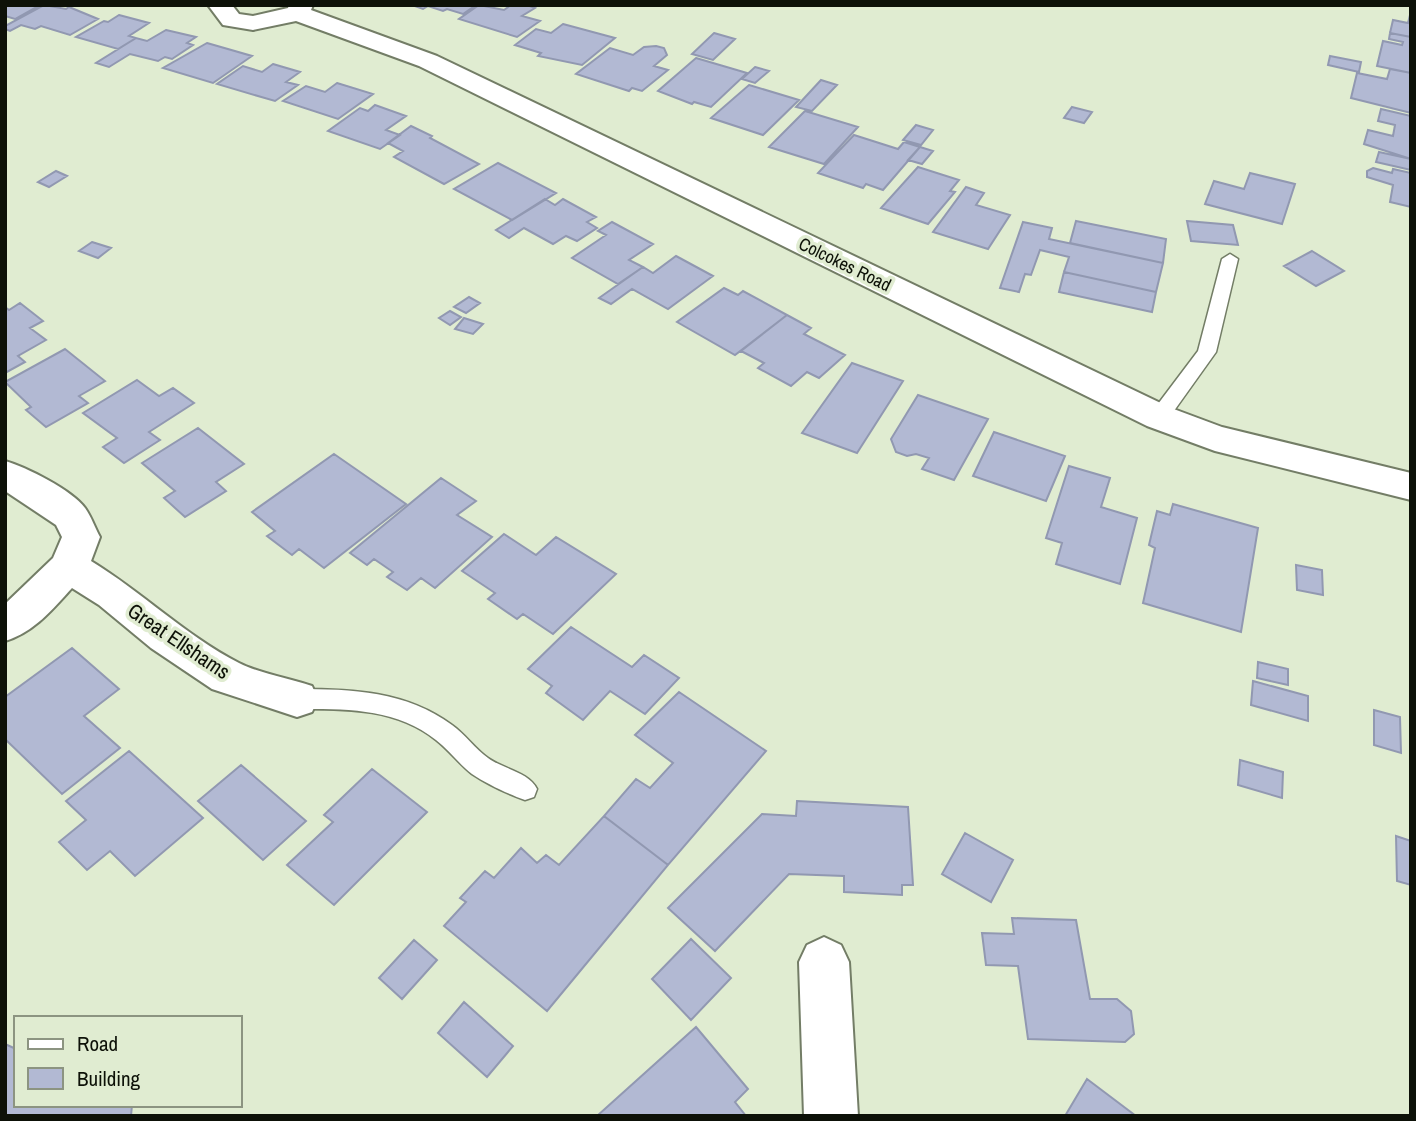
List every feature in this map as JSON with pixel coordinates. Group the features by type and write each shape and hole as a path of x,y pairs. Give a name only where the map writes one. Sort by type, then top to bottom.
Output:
{"street":[{"path":"220,5 231,20 253,23 299,9"},
{"name":"Colcokes Road","path":"299,9 428,61 1159,417 1214,438 1411,487"},
{"path":"5,474 71,516 81,537 69,567 28,609 5,625"},
{"name":"Great Ellshams","path":"69,567 113,594 165,636 226,677 297,699"},
{"path":"824,962 831,1116"}],"lane":[{"path":"1159,417 1207,352 1230,259"},
{"path":"297,699 352,699 402,709 444,732 480,766 525,789"}],"building":[{"path":"5,5 40,5 15,19 5,16"},
{"path":"44,5 66,9 69,7 98,19 70,35 41,26 35,29 21,25 10,31 5,29 5,26"},
{"path":"412,5 476,5 463,14 447,9 443,11 428,6 423,9"},
{"path":"479,5 504,10 511,5 527,5 535,8 522,16 540,21 517,37 459,19"},
{"path":"1411,11 1411,37 1390,33 1393,20 1408,23"},
{"path":"119,15 149,23 129,36 136,38 118,49 76,37 104,21 108,22"},
{"path":"563,24 615,38 582,65 538,56 541,53 515,45 536,29 551,33"},
{"path":"166,30 196,37 187,43 193,45 172,59 165,57 158,61 130,54 109,67 96,63 136,38 147,41"},
{"path":"714,33 735,39 713,60 692,54"},
{"path":"1390,33 1411,37 1411,73 1377,66 1383,41 1402,45 1403,42 1389,39"},
{"path":"207,43 252,56 213,83 163,68"},
{"path":"644,47 664,48 667,55 654,66 668,70 642,91 632,88 629,91 576,74 610,48 633,55"},
{"path":"1330,56 1361,62 1359,72 1328,65"},
{"path":"696,58 747,73 711,107 694,102 692,104 658,91"},
{"path":"273,64 300,72 286,82 298,85 275,101 217,84 243,66 262,72"},
{"path":"755,67 769,71 755,83 742,79"},
{"path":"1390,69 1411,73 1411,113 1351,98 1357,73 1387,79"},
{"path":"821,80 837,85 812,111 796,107"},
{"path":"337,83 373,94 338,119 283,101 306,86 325,92"},
{"path":"749,85 799,100 763,135 711,118"},
{"path":"375,105 406,116 386,130 400,135 380,149 328,131 360,108 368,111"},
{"path":"1072,107 1092,112 1084,123 1064,118"},
{"path":"1381,109 1411,116 1411,159 1364,144 1368,130 1393,136 1395,125 1378,121"},
{"path":"805,111 858,127 824,164 769,147"},
{"path":"916,125 933,130 921,145 903,140"},
{"path":"411,126 479,164 444,184 394,157 403,151 388,143"},
{"path":"854,135 898,149 904,142 920,147 883,190 866,184 863,188 818,173"},
{"path":"920,147 933,151 922,164 908,160"},
{"path":"1379,152 1411,159 1411,170 1376,162"},
{"path":"498,163 556,193 512,220 454,189"},
{"path":"918,167 959,180 950,191 955,192 928,224 881,208"},
{"path":"1373,168 1392,173 1393,169 1411,173 1411,207 1390,202 1393,185 1367,177 1367,171"},
{"path":"56,171 67,176 49,187 38,182"},
{"path":"1250,173 1295,184 1282,224 1205,204 1214,181 1244,189"},
{"path":"966,187 984,193 976,205 1010,215 988,249 933,232"},
{"path":"545,199 555,205 563,199 596,217 587,222 597,228 577,241 566,236 553,244 524,228 509,238 496,230"},
{"path":"1076,221 1166,239 1163,263 1070,243"},
{"path":"1187,221 1233,225 1238,245 1191,241"},
{"path":"612,222 653,244 629,260 643,267 618,284 572,258 606,235 598,231"},
{"path":"1023,222 1052,228 1049,239 1163,263 1156,292 1064,272 1069,257 1040,250 1031,275 1025,274 1019,292 1000,288"},
{"path":"92,242 111,248 98,258 79,251"},
{"path":"1312,251 1344,271 1316,286 1284,266"},
{"path":"676,256 713,276 668,309 632,289 611,304 599,298 643,267 653,273"},
{"path":"1064,272 1156,292 1152,312 1059,292"},
{"path":"724,288 738,295 743,291 787,315 735,355 677,322"},
{"path":"469,297 480,303 466,313 454,307"},
{"path":"20,303 43,321 30,328 46,340 18,356 25,362 5,373 5,307 9,310"},
{"path":"450,311 461,317 450,325 439,318"},
{"path":"787,315 811,328 804,334 845,355 819,378 807,372 791,386 758,368 764,363 741,351"},
{"path":"464,318 483,324 473,334 455,329"},
{"path":"65,349 105,381 79,396 88,403 46,427 26,410 31,407 5,382"},
{"path":"852,363 903,381 857,453 802,433"},
{"path":"137,380 159,396 173,388 194,403 149,432 160,440 124,463 103,447 117,438 83,413"},
{"path":"918,395 988,419 954,480 922,469 929,458 896,452 891,439"},
{"path":"198,428 244,464 216,482 226,491 185,517 164,498 175,491 142,463"},
{"path":"994,432 1065,456 1046,501 973,476"},
{"path":"334,454 406,504 324,568 299,549 292,555 267,536 275,531 252,512"},
{"path":"1069,466 1110,478 1101,507 1137,518 1120,584 1056,564 1062,543 1046,538"},
{"path":"441,478 476,501 457,515 492,537 435,588 421,578 407,590 387,577 393,572 374,559 367,565 350,553"},
{"path":"1173,504 1258,528 1241,632 1143,603 1155,548 1149,545 1157,511 1170,515"},
{"path":"504,534 536,555 556,537 616,574 553,634 523,614 517,619 488,599 495,593 462,571"},
{"path":"1296,565 1322,570 1323,595 1297,590"},
{"path":"571,627 632,667 644,655 679,678 645,714 610,691 583,720 546,693 552,686 528,669"},
{"path":"72,648 119,689 84,716 120,748 62,794 5,739 5,697"},
{"path":"1258,662 1288,669 1288,685 1257,678"},
{"path":"1253,681 1308,696 1308,721 1251,705"},
{"path":"679,692 766,751 668,865 604,816 636,779 650,788 673,763 635,735"},
{"path":"1374,710 1400,717 1401,753 1374,745"},
{"path":"129,751 203,818 135,876 110,851 87,870 59,842 86,820 66,801"},
{"path":"1240,760 1283,772 1282,798 1238,785"},
{"path":"241,765 306,821 263,860 198,801"},
{"path":"372,769 427,812 334,905 287,865 333,822 324,815"},
{"path":"797,801 908,807 913,885 902,885 902,895 844,892 844,876 789,874 715,951 668,908 762,814 796,816"},
{"path":"604,816 668,865 547,1011 444,926 466,902 460,898 485,871 494,878 521,848 537,863 546,855 559,865"},
{"path":"965,833 1013,860 991,902 942,874"},
{"path":"1396,836 1411,841 1411,885 1397,881"},
{"path":"1012,918 1076,920 1090,999 1117,999 1131,1011 1134,1034 1125,1042 1028,1039 1018,966 986,965 982,933 1014,934"},
{"path":"691,939 731,978 691,1020 652,979"},
{"path":"414,940 437,960 402,999 379,978"},
{"path":"464,1002 513,1046 487,1077 438,1033"},
{"path":"696,1027 748,1089 735,1102 746,1116 597,1116"},
{"path":"5,1044 14,1048 14,1107 132,1107 131,1116 5,1116"},
{"path":"1087,1079 1136,1116 1065,1116"}]}
